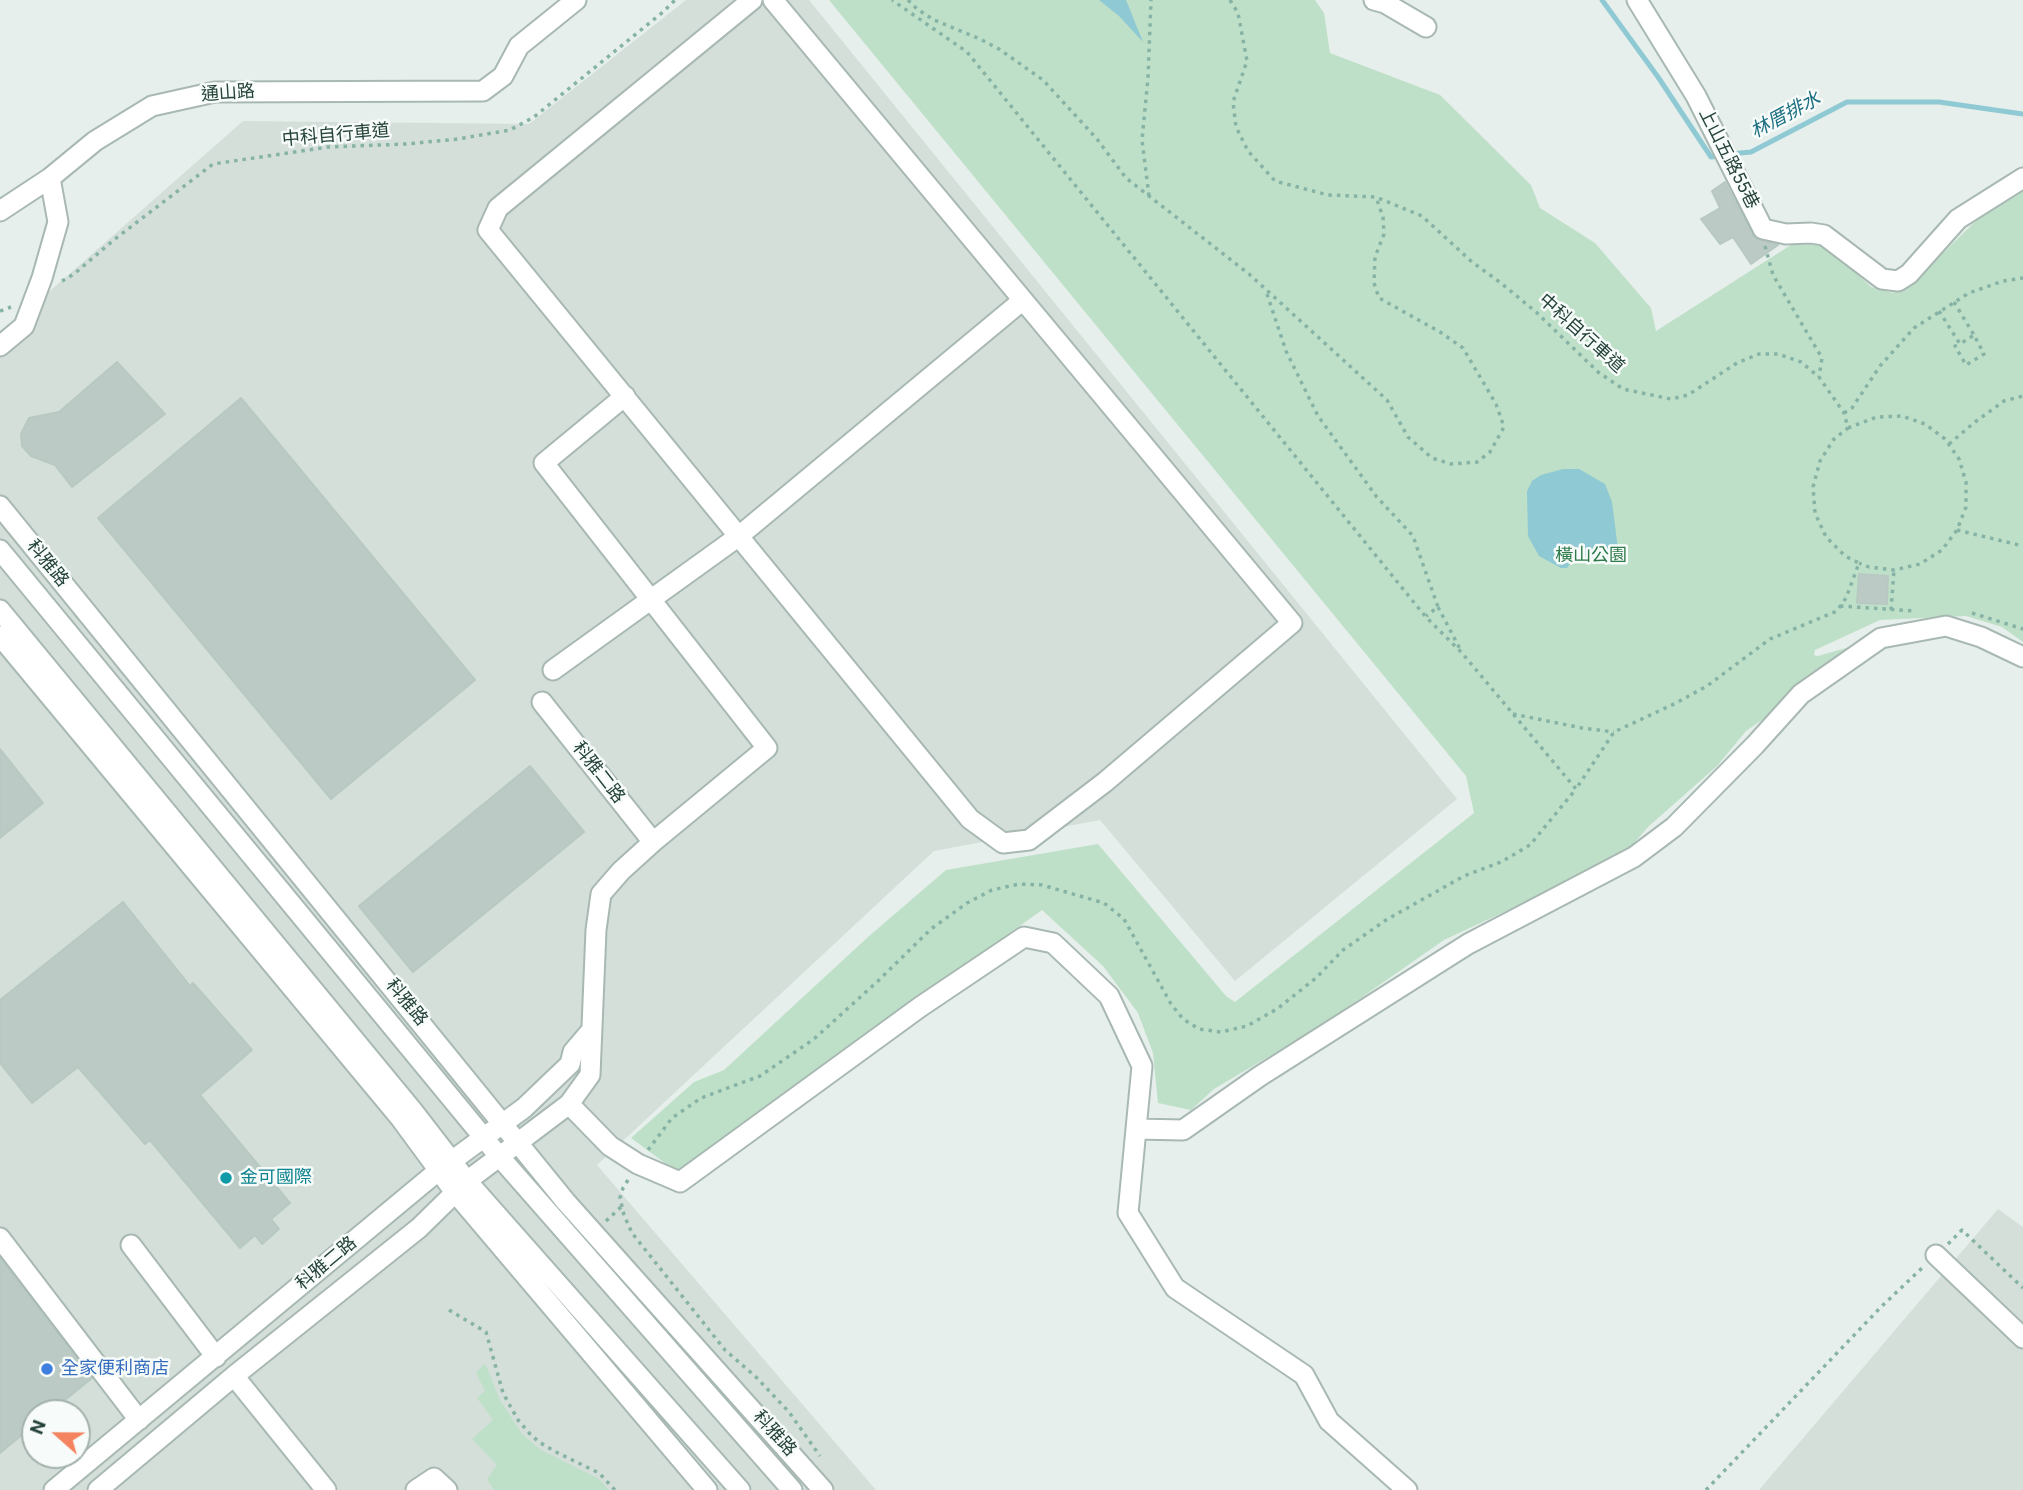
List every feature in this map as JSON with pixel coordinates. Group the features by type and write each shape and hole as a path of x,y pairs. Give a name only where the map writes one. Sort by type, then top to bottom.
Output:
{"street":[{"name":"通山路","path":"0,211 50,178 94,141 152,106 215,92 483,90 503,76 519,46 576,0"},
{"path":"752,0 498,208 488,230 970,818 1003,843 1029,840 1105,782 1292,623 773,0"},
{"path":"1374,0 1385,3 1426,27"},
{"name":"上山五路55巷","path":"1637,0 1696,96 1763,229 1786,234 1824,235 1882,279 1898,281 1909,274 1958,219 2023,177"},
{"path":"0,346 24,326 58,222 50,178"},
{"path":"553,670 739,536 1023,300"},
{"path":"625,396 544,463 767,748 653,842"},
{"name":"科雅路","path":"0,506 566,1202 823,1490"},
{"name":"科雅路","path":"0,550 498,1155 792,1490"},
{"path":"0,610 414,1111 445,1166"},
{"path":"1136,1129 1183,1130 1260,1076 1468,944 1634,857 1674,827 1801,694 1881,638 1945,626 1981,637 2023,657"},
{"path":"0,636 401,1119 445,1166 707,1490"},
{"name":"科雅二路","path":"98,1490 234,1376 419,1228 460,1186 569,1104 590,1075 596,930 601,894 621,871 653,842 542,702"},
{"path":"569,1104 610,1146 638,1164 680,1182 920,1007 1024,937 1053,943 1109,996 1142,1066 1128,1213 1175,1288 1304,1375 1329,1421 1407,1490"},
{"name":"科雅二路","path":"54,1490 445,1166 524,1108 570,1064 573,1052 590,1032"},
{"path":"460,1186 740,1490"},
{"path":"0,1238 139,1420"},
{"path":"131,1245 216,1357"},
{"path":"1936,1255 2023,1338"},
{"path":"234,1376 326,1490"},
{"path":"416,1490 434,1478 447,1490"}],"path":[{"name":"中科自行車道","path":"0,311 35,298 75,274 115,239 213,164 328,147 419,143 510,130 534,117 675,0"},
{"path":"908,0 934,20 980,38 1044,80 1097,139 1126,178 1249,274 1387,400 1408,438 1432,458 1463,464 1477,461 1490,452 1504,427 1496,404 1463,348 1379,298 1374,283 1375,257 1384,234 1383,216 1376,197"},
{"path":"1149,198 1142,140 1151,0"},
{"name":"中科自行車道","path":"1230,0 1238,13 1247,61 1233,102 1236,127 1248,151 1275,181 1328,195 1376,197 1422,216 1472,262 1536,312 1598,372 1623,389 1671,399 1688,395 1721,371 1759,354 1778,354 1801,362 1819,377 1844,413 1848,428"},
{"path":"1763,229 1765,254 1773,275 1822,358 1819,377"},
{"path":"1844,413 1852,408 1880,366 1914,328 1969,293 2003,281 2023,278"},
{"path":"1266,292 1286,351 1318,416 1376,496 1413,536 1438,607 1462,653"},
{"path":"1954,302 1974,335 1984,354 1966,365 1955,346 1974,335"},
{"path":"1939,311 1960,344"},
{"path":"1949,444 2004,401 2023,396"},
{"path":"1902,416 1925,424 1949,444 1959,459 1966,482 1966,507 1957,530 1942,550 1920,564 1895,570 1859,563 1845,556 1826,537 1815,513 1813,487 1820,461 1834,439 1848,428 1877,417 1902,416"},
{"path":"1957,530 2023,546"},
{"path":"1576,789 1614,732 1707,686 1770,639 1837,611 1846,598 1859,563"},
{"path":"1891,610 1895,570"},
{"path":"1425,616 1438,607"},
{"path":"1511,713 1614,732"},
{"path":"1706,1490 1881,1307 1962,1230 2023,1288"},
{"path":"449,1310 486,1332 503,1393 518,1420 530,1434 558,1453 599,1473 615,1490"}],"shaded area":[{"path":"686,0 809,0 1457,799 1235,981 1100,820 934,851 597,1165 876,1490 0,1490 0,335 243,121 529,124"},
{"path":"1998,1209 2023,1227 2023,1490 1759,1490"}],"green space":[{"name":"橫山公園","path":"829,0 1315,0 1324,13 1330,53 1440,95 1531,185 1540,208 1595,243 1651,308 1656,331 1791,245 1819,245 1836,254 1871,287 1893,293 1910,285 1984,213 2023,190 2023,642 2002,627 1966,616 1880,620 1815,650 1814,655 1818,656 1881,638 1746,731 1717,766 1648,827 1622,857 1444,940 1322,1025 1214,1089 1191,1110 1158,1103 1153,1053 1138,1013 1103,966 1042,910 855,1044 696,1169 677,1172 631,1138 694,1082 724,1070 868,937 946,870 1098,844 1226,996 1235,1002 1474,813 1466,776"},
{"path":"485,1363 500,1400 522,1434 541,1450 599,1479 609,1490 494,1490 487,1479 497,1465 472,1439 493,1420 477,1398 485,1391 476,1373"}],"water":[{"path":"1099,0 1126,0 1143,42 1119,16"},
{"path":"1563,469 1579,469 1605,484 1612,502 1618,549 1615,556 1603,561 1596,556 1572,561 1567,568 1561,568 1539,556 1528,536 1527,491 1532,481 1541,475"}],"building":[{"path":"1725,182 1755,238 1778,245 1751,264 1733,237 1720,244 1701,219 1720,208 1712,191"},
{"path":"117,362 165,414 72,487 55,465 31,456 22,446 21,434 29,418 59,412"},
{"path":"241,398 475,680 331,799 98,518"},
{"path":"1859,574 1888,576 1887,604 1857,603"},
{"path":"0,749 43,803 0,838"},
{"path":"530,766 584,832 413,972 359,906"},
{"path":"123,902 190,986 193,983 252,1050 200,1095 290,1203 271,1219 279,1229 262,1244 255,1235 240,1248 150,1140 145,1144 78,1067 32,1103 0,1063 0,1000"},
{"path":"0,1258 92,1378 66,1399 21,1399 21,1436 0,1453"}],"waterway":[{"name":"林厝排水","path":"1602,0 1711,157 1720,156"},
{"name":"林厝排水","path":"1730,154 1751,152 1847,102 1939,102 2023,114"}],"place":[{"name":"金可國際","path":"226,1178"},
{"name":"全家便利商店","path":"47,1369"}]}
